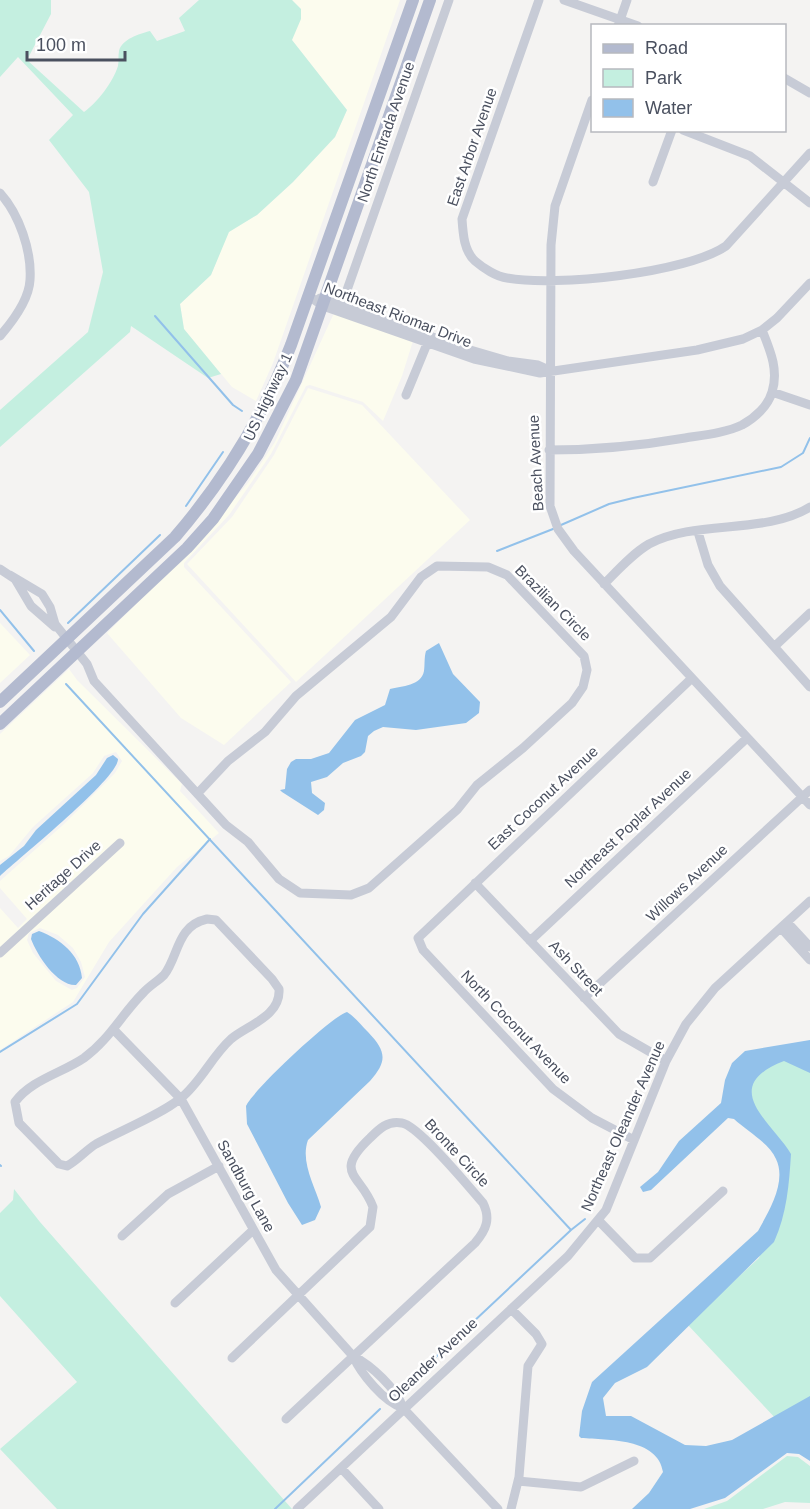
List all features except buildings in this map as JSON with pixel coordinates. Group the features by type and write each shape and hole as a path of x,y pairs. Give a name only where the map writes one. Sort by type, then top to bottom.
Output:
{"main road":[{"name":"US Highway 1","path":"0,702 62,636 175,537 224,476 267,402 309,296 413,0"},
{"name":"US Highway 1","path":"0,724 187,548 236,487 278,417 296,380 430,0"}],"street":[{"name":"North Entrada Avenue","path":"348,308 345,296 352,274 449,0"},
{"name":"East Arbor Avenue","path":"539,0 462,219 467,249 474,260 485,268 506,278 579,280 685,264 712,256 726,246 810,153"},
{"path":"564,0 619,22 627,0"},
{"path":"786,79 810,93"},
{"name":"Beach Avenue","path":"591,103 555,206 549,370 550,506 555,521 574,551 747,738 806,793 810,805"},
{"path":"653,182 671,132"},
{"path":"688,132 750,156 810,203"},
{"path":"0,193 19,225 28,251 30,281 21,307 0,336"},
{"path":"336,269 344,276 352,274"},
{"name":"Northeast Riomar Drive","path":"309,296 506,367 540,373 697,350 743,339 762,330 777,318 810,283"},
{"name":"Northeast Riomar Drive","path":"324,302 348,308 429,340"},
{"path":"549,450 606,449 718,433 744,424 763,410 772,392 775,372 762,330"},
{"path":"406,395 429,340"},
{"path":"772,392 810,405"},
{"path":"604,584 628,560 649,544 670,537 778,519 810,507"},
{"path":"698,532 708,565 720,586 810,687"},
{"name":"Brazilian Circle","path":"62,636 77,653 112,703 226,825 248,842 279,879 300,893 351,895 369,888 457,810 477,785 523,748 572,703 583,687 587,670 584,656 507,575 488,567 437,566 421,577 391,617 296,696 265,732 228,761 198,794"},
{"path":"0,569 42,594 62,636"},
{"path":"10,575 37,612 62,636"},
{"path":"775,646 810,613"},
{"name":"East Coconut Avenue","path":"418,941 422,931 692,678"},
{"name":"Northeast Poplar Avenue","path":"530,941 747,738"},
{"name":"Willows Avenue","path":"584,998 806,793"},
{"name":"Heritage Drive","path":"0,953 120,843"},
{"name":"Ash Street","path":"475,883 619,1034 666,1061"},
{"name":"Northeast Oleander Avenue","path":"588,1233 599,1221 666,1061 699,1005 810,901"},
{"path":"216,920 279,989 280,996 276,1005 264,1017 223,1047 210,1066 181,1099 93,1146 67,1166 59,1164 19,1123 15,1102 21,1093 82,1059 98,1047 114,1030 142,993 164,975 174,950 195,922 216,920"},
{"path":"784,925 810,947"},
{"path":"784,925 810,960"},
{"name":"North Coconut Avenue","path":"418,941 423,950 553,1089 592,1118 634,1140"},
{"name":"Sandburg Lane","path":"114,1030 181,1099 252,1231 276,1270 353,1356 358,1368 394,1406 403,1408 498,1509"},
{"name":"Bronte Circle","path":"299,1297 364,1236 372,1223 374,1212 371,1202 351,1172 354,1154 382,1126 397,1122 411,1126 483,1203 487,1214 486,1227 475,1243 353,1356"},
{"path":"122,1236 168,1194 219,1166"},
{"path":"599,1221 634,1258 650,1258 723,1191"},
{"path":"175,1303 252,1231"},
{"name":"Oleander Avenue","path":"297,1509 511,1309 588,1233"},
{"path":"232,1358 299,1297"},
{"path":"511,1309 536,1334 542,1344 528,1366 518,1481 511,1509"},
{"path":"286,1419 353,1356"},
{"path":"518,1481 581,1487 633,1461"},
{"path":"341,1468 379,1509"}],"shaded area":[{"path":"292,0 400,0 273,363 256,401 232,387 184,329 180,304 211,275 228,232 257,215 293,182 335,137 347,110 292,40 301,9"},
{"path":"334,313 413,341 402,376 383,421 363,402 310,385 306,386 271,454 229,515 184,563 184,567 291,682 224,745 181,718 107,633 190,550 248,483 275,442"},
{"path":"308,388 362,405 470,520 296,682 187,564 232,517 274,455"},
{"path":"0,623 30,655 0,683"},
{"path":"69,669 77,680 182,784 180,791 219,833 177,867 109,942 73,1002 0,1050 0,958 125,843 120,838 0,948 0,908 18,928 27,919 0,888 0,881 64,824 115,773 122,761 116,752 104,756 93,773 33,827 9,856 0,861 0,734","holes":["40,928 58,935 73,948 81,962 85,977 77,988 72,990 56,981 33,953 27,940 29,933"]}],"green space":[{"path":"0,0 51,0 51,14 27,60 84,112 99,98 112,79 118,66 119,51 124,43 150,31 157,41 185,31 179,18 199,0 292,0 301,9 301,19 292,40 347,110 335,137 293,182 257,215 229,232 211,275 180,304 184,329 221,374 208,378 131,326 130,332 0,447 0,410 88,332 103,272 89,192 49,140 73,115 18,57 0,77"},
{"path":"810,1053 810,1455 687,1324 759,1258 785,1176 779,1151 744,1108 753,1065"},
{"path":"14,1189 40,1222 292,1509 57,1509 0,1449 77,1382 0,1296 0,1213 13,1200"},
{"path":"787,1456 798,1457 810,1466 810,1503 785,1502 763,1509 704,1509 727,1501"}],"water":[{"path":"439,643 453,674 480,702 479,713 466,723 416,730 383,727 374,731 368,736 365,752 361,756 343,763 327,777 311,782 312,793 325,803 324,810 318,815 280,790 285,789 287,769 291,762 329,753 355,720 385,705 390,689 419,680 424,671 426,651"},
{"path":"113,755 118,759 114,769 102,783 0,876 0,865 24,846 36,830 96,775 107,758"},
{"path":"39,931 54,938 68,948 73,955 82,978 76,985 69,984 55,975 43,961 31,939 32,934"},
{"path":"347,1012 374,1039 383,1056 382,1062 370,1081 308,1140 307,1165 321,1207 315,1220 302,1225 247,1124 246,1106 263,1085 294,1055 326,1026"},
{"path":"810,1040 810,1073 784,1061 764,1071 754,1082 752,1093 755,1105 791,1154 785,1210 774,1242 647,1367 615,1383 603,1398 606,1416 631,1416 685,1445 706,1446 732,1440 810,1396 810,1461 799,1454 787,1453 725,1498 690,1509 632,1509 649,1493 663,1472 659,1461 642,1447 630,1443 579,1436 582,1411 592,1382 758,1231 778,1187 779,1168 773,1153 763,1142 734,1119 728,1118 651,1190 643,1192 640,1187 658,1172 679,1141 721,1103 725,1080 732,1063 745,1051"}],"waterway":[{"path":"155,316 233,405 242,411"},
{"path":"561,525 609,504 781,467 803,453 810,438"},
{"path":"186,506 223,452"},
{"path":"497,551 553,529"},
{"path":"68,623 160,535"},
{"path":"0,610 34,651"},
{"path":"66,684 571,1230"},
{"path":"0,1052 77,1004 143,914 210,839"},
{"path":"407,1384 585,1219"},
{"path":"275,1509 380,1409"}]}
